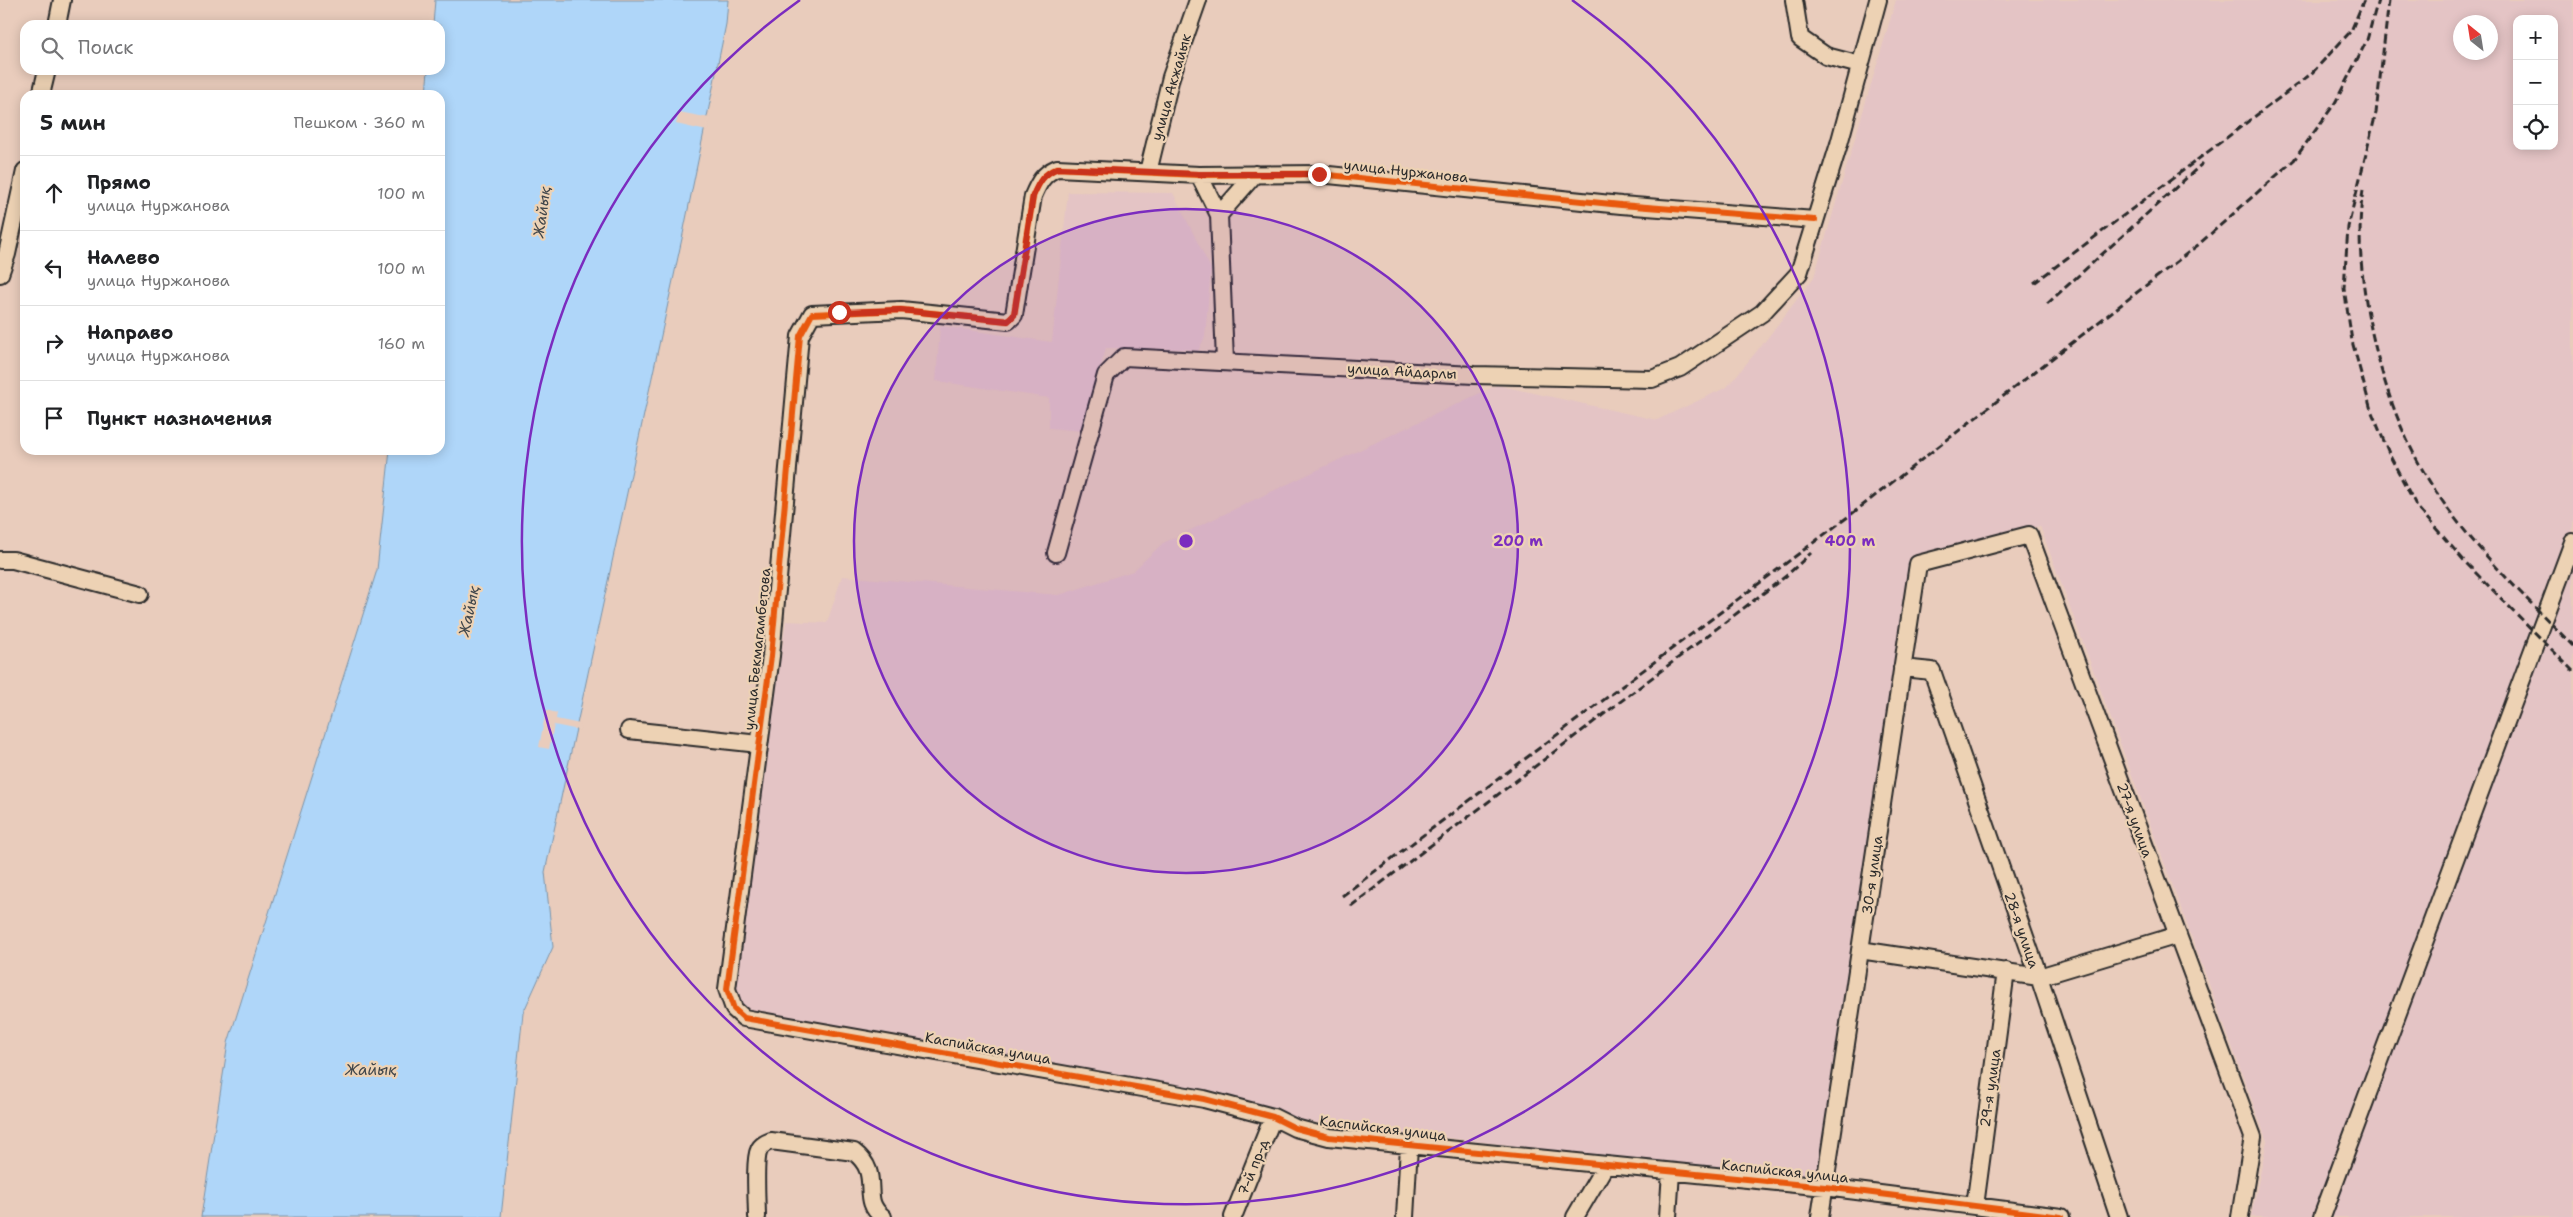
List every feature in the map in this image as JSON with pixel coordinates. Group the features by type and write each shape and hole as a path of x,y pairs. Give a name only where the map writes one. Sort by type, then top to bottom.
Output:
{"street":[{"path":"58,20 62,0"},
{"path":"1794,0 1800,38 1826,56 1860,65"},
{"name":"улица Айдарлы","path":"1056,553 1106,375 1124,357 1474,375 1652,379 1680,368 1762,313 1799,274 1839,144 1878,0"},
{"name":"улица Акжайык","path":"1148,172 1171,77 1203,1"},
{"path":"43,90 46,75"},
{"name":"улица Нуржанова","path":"812,314 900,310 1008,321 1014,315 1033,196 1040,180 1047,172 1058,168 1199,174 1319,174 1620,205 1815,220"},
{"path":"1199,174 1219,215 1225,362"},
{"path":"1219,215 1255,174"},
{"path":"0,274 3,253 20,190"},
{"name":"улица Бекмагамбетова","path":"727,989 771,656 800,336 812,314"},
{"name":"27-я улица","path":"1918,564 2029,535 2253,1137 2240,1217"},
{"path":"2322,1217 2573,542"},
{"path":"0,560 13,560 140,594"},
{"name":"30-я улица","path":"1820,1217 1918,564"},
{"name":"28-я улица","path":"1902,668 1932,671 2039,977 2119,1217"},
{"path":"630,730 759,744"},
{"path":"1860,950 2039,977 2178,935"},
{"name":"29-я улица","path":"1974,1206 2006,971"},
{"name":"Каспийская улица","path":"727,989 734,1009 744,1018 1204,1099 1273,1118 1295,1128 1329,1137 1825,1187 1974,1206 2004,1213 2062,1217"},
{"name":"7-й пр-д","path":"1233,1217 1273,1118"},
{"path":"757,1217 756,1159 759,1150 764,1144 771,1141 854,1152 864,1160 869,1168 871,1200 875,1212 883,1217"},
{"path":"1405,1217 1409,1146"},
{"path":"1575,1217 1605,1166"},
{"path":"1668,1217 1672,1172"}],"shaded area":[{"path":"1896,0 2573,0 2573,1217 2251,1217 2267,1141 2040,526 1912,556 1821,1182 1305,1121 1207,1093 742,1011 735,996 746,900 786,621 827,623 842,576 1059,595 1133,571 1163,543 1497,385 1657,420 1727,387 1814,277"},
{"path":"1068,192 1173,193 1211,269 1205,337 1198,351 1185,349 1106,348 1082,431 1049,428 1049,398 936,381 940,326 1052,342"}],"water":[{"name":"Жайық","path":"435,0 728,0 726,24 683,234 545,872 553,947 523,1013 501,1217 201,1217 228,1043 377,570 389,455 445,455 445,90 426,90 428,75 445,75 445,20 433,20"}],"pier":[{"path":"679,112 710,118 707,131 676,124"},
{"path":"546,710 557,713 556,719 580,724 579,730 554,725 549,749 539,747"}],"railway":[{"path":"2034,283 2311,74 2351,31 2364,0"},
{"path":"1342,896 1849,516 2198,245 2294,160 2335,103 2367,40 2378,0"},
{"path":"2389,0 2376,113 2348,227 2344,288 2352,341 2371,410 2391,458 2417,507 2468,565 2573,671"},
{"path":"2047,304 2203,163"},
{"path":"2363,190 2360,222 2361,252 2368,314 2383,376 2405,436 2425,474 2457,521 2513,585 2573,646"},
{"path":"1351,906 1786,576 1811,553"}],"cycle path":[{"path":"1815,220 1621,205 1319,174 1199,175 1057,168 1042,179 1033,196 1014,315 1008,321 901,310 812,314 800,336 771,656 727,989 734,1009 744,1018 1204,1099 1273,1117 1295,1128 1329,1137 1825,1187 2061,1217"}],"route":[{"path":"839,312 900,310 1008,321 1014,315 1033,196 1040,180 1047,172 1058,168 1199,174 1319,174"}]}
